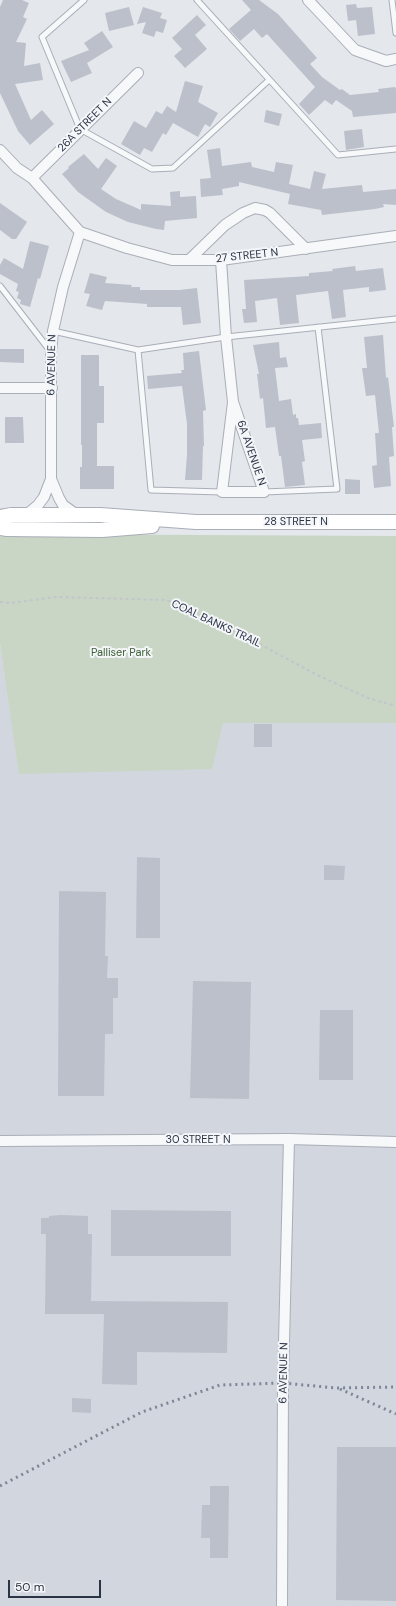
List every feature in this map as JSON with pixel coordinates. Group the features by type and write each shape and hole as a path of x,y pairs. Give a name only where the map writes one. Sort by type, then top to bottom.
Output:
{"main road":[{"name":"28 STREET N","path":"0,517 11,515 77,515 196,522 396,522"},
{"name":"28 STREET N","path":"0,528 8,530 102,530 196,522"}],"street":[{"path":"308,0 354,50 386,60 396,59"},
{"name":"26A STREET N","path":"32,178 138,73"},
{"path":"0,150 17,168 32,178 80,232"},
{"name":"27 STREET N","path":"189,260 225,225 243,212 254,208 265,210 270,213 306,249"},
{"name":"27 STREET N","path":"80,232 127,248 172,260 221,260 396,236"},
{"name":"6 AVENUE N","path":"26,515 38,505 44,497 51,479 51,352 53,332 63,287 80,232"},
{"name":"6A AVENUE N","path":"221,260 226,337 233,402 264,492 222,492 233,402"},
{"path":"0,388 52,388"},
{"name":"6 AVENUE N","path":"51,479 63,505 77,515"},
{"name":"6 AVENUE N","path":"282,1606 283,1376 288,1139"},
{"name":"30 STREET N","path":"0,1141 288,1139 396,1142"}],"lane":[{"path":"84,0 42,37 80,129 152,169 173,168 270,80"},
{"path":"197,0 338,155 396,149"},
{"path":"392,0 396,34"},
{"path":"0,286 51,352"},
{"path":"0,295 7,295"},
{"path":"53,332 138,350 226,337 396,319"},
{"path":"264,492 337,489 318,327"},
{"path":"138,350 151,490 222,492"}],"path":[{"name":"COAL BANKS TRAIL","path":"0,602 11,603 56,597 164,600 178,603 317,674 368,698 396,706"}],"shaded area":[{"path":"0,644 20,774 222,723 396,723 396,1606 0,1606"}],"green space":[{"name":"Palliser Park","path":"0,534 396,536 396,723 223,723 212,769 19,774 0,644"}],"building":[{"path":"3,0 22,0 29,3 23,17 27,19 16,42 26,43 24,66 40,63 43,80 15,84 31,120 42,110 54,124 30,145 18,131 0,93 0,7"},
{"path":"242,0 259,0 278,14 317,58 310,64 322,77 340,90 342,89 350,95 379,92 378,89 395,87 396,113 353,117 352,111 336,100 332,105 325,100 309,115 299,104 315,87 267,34 262,38 254,29 240,41 229,29 251,10"},
{"path":"356,4 357,8 372,7 375,34 358,36 356,20 348,21 346,5"},
{"path":"129,7 134,25 109,31 105,13"},
{"path":"143,7 162,13 160,18 167,20 163,33 156,31 154,37 142,33 146,22 137,24"},
{"path":"197,15 206,25 195,35 207,49 185,68 174,56 182,49 172,38"},
{"path":"102,31 113,47 87,63 92,73 71,82 61,61 89,50 84,43"},
{"path":"185,81 203,86 198,102 218,113 210,127 205,124 198,137 173,123 166,135 163,133 152,152 144,148 140,155 121,144 134,121 146,128 156,111 162,114 167,106 176,112"},
{"path":"266,110 282,114 279,126 264,122"},
{"path":"362,129 364,147 346,150 344,131"},
{"path":"220,148 222,166 251,162 252,167 274,172 276,162 293,165 289,184 310,189 314,171 326,174 322,189 362,185 363,192 396,189 396,205 383,204 384,207 375,209 322,215 321,210 288,204 290,194 239,182 239,186 222,189 223,195 201,197 200,179 211,178 207,150"},
{"path":"84,154 98,169 106,158 117,166 101,189 116,199 141,210 141,204 171,206 170,192 180,191 180,197 196,196 197,218 165,221 164,230 128,222 106,212 78,192 62,174"},
{"path":"0,203 27,222 16,239 12,239 0,230"},
{"path":"30,241 49,246 40,279 38,278 30,307 20,304 21,300 17,298 19,292 16,291 18,284 0,274 0,265 4,258 23,269"},
{"path":"355,266 356,271 383,268 386,290 369,292 369,287 343,290 346,317 332,319 328,291 296,295 299,323 280,325 277,298 255,301 257,322 244,323 242,309 246,309 244,280 309,276 309,273 333,271 332,269"},
{"path":"90,273 107,277 105,283 132,285 131,287 140,287 140,290 179,290 197,288 201,323 183,325 181,307 147,307 147,304 105,301 102,310 86,306 90,294 84,293"},
{"path":"383,335 386,378 388,377 394,427 392,427 394,456 389,457 391,486 374,488 372,466 377,465 375,433 379,433 375,395 366,396 362,368 367,368 364,337"},
{"path":"279,342 280,358 286,357 288,367 275,368 279,401 291,399 293,415 296,414 299,425 321,423 322,438 302,440 305,461 302,462 305,485 285,487 275,427 266,428 263,398 260,399 257,374 259,374 253,345"},
{"path":"0,349 24,349 24,363 0,362"},
{"path":"199,351 206,410 203,411 204,446 202,480 185,480 187,424 182,386 148,389 147,376 182,373 181,370 184,370 183,353"},
{"path":"81,355 99,355 99,386 104,386 104,423 97,423 97,466 114,466 114,489 80,489 80,467 82,467"},
{"path":"5,417 23,417 24,443 5,443"},
{"path":"345,479 360,480 360,494 345,494"},
{"path":"254,724 272,724 272,747 254,747"},
{"path":"137,857 160,858 160,938 136,938"},
{"path":"324,865 345,866 344,880 324,880"},
{"path":"59,891 106,892 105,956 108,956 107,978 118,978 118,998 113,998 113,1034 105,1034 104,1096 58,1096"},
{"path":"193,981 251,982 249,1099 190,1098"},
{"path":"320,1010 353,1010 353,1080 319,1080"},
{"path":"111,1210 231,1211 231,1256 111,1256"},
{"path":"49,1216 88,1216 88,1234 92,1234 91,1301 228,1302 227,1353 137,1352 137,1385 102,1384 104,1314 45,1314 46,1234 41,1234 41,1218 49,1218"},
{"path":"72,1398 91,1399 91,1413 72,1412"},
{"path":"337,1447 396,1447 396,1601 336,1600"},
{"path":"210,1486 229,1486 228,1558 210,1558 210,1538 201,1538 202,1505 210,1505"}],"railway":[{"path":"0,1486 142,1412 220,1385 283,1383 336,1388 396,1387"},
{"path":"340,1389 396,1414"}]}
